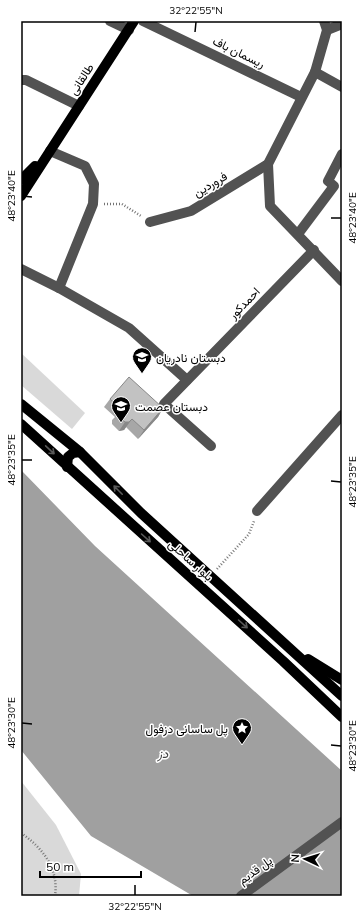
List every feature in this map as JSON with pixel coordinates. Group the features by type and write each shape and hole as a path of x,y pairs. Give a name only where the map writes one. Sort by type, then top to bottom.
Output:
{"main road":[{"name":"طالقانی","path":"21,196 134,21"},
{"name":"طالقانی","path":"21,180 50,151"},
{"name":"بلوار ساحلی","path":"21,404 80,452 141,513 342,696"},
{"name":"بلوار ساحلی","path":"21,424 283,661 342,717"},
{"path":"67,467 66,460 70,454 80,452"},
{"path":"290,649 342,680"}],"street":[{"path":"110,21 129,30"},
{"name":"ریسمان باف","path":"143,21 301,97"},
{"path":"342,24 326,26 315,72 268,164 270,206 314,250 342,281"},
{"path":"315,72 342,87"},
{"path":"21,80 26,80 79,106"},
{"path":"50,151 85,166 94,184 93,204 59,288"},
{"path":"298,234 334,186 328,182 342,154"},
{"name":"فروردین","path":"150,222 191,211 268,164"},
{"name":"احمدکور","path":"211,446 164,404 314,250"},
{"path":"21,269 59,288 129,328 186,380"},
{"path":"258,511 342,415"},
{"name":"پل قدیم","path":"241,896 342,822"}],"path":[{"path":"93,204 122,204 150,222"},
{"path":"210,576 249,534 258,511"},
{"path":"21,832 39,848 55,873 57,884 55,896"}],"shaded area":[{"path":"21,353 85,413 72,429 21,385"},
{"path":"21,781 56,825 81,874 79,896 21,896"}],"water":[{"name":"دز","path":"21,470 95,546 342,771 342,896 193,896 91,836 21,750"}],"building":[{"path":"129,377 163,408 144,430 132,419 129,422 125,422 118,416 118,412 121,409 110,399"}],"place":[{"name":"دبستان نادریان","path":"142,374"},
{"name":"دبستان عصمت","path":"121,423"},
{"name":"پل ساسانی دزفول","path":"242,745"}]}
